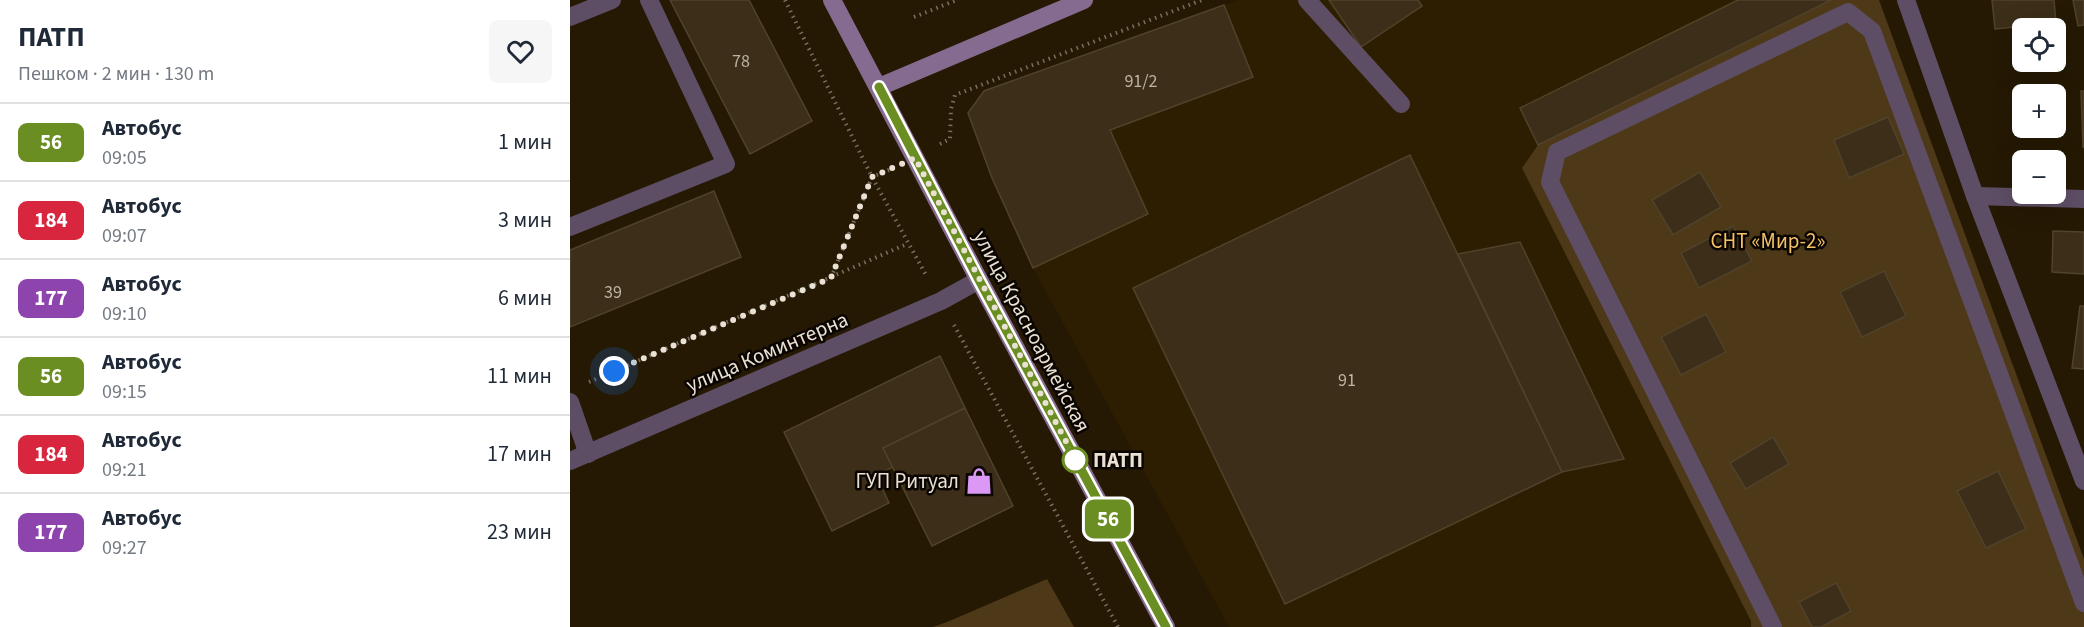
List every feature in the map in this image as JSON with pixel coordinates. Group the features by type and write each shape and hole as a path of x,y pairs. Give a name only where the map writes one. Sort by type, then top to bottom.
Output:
{"main road":[{"name":"улица Красноармейская","path":"832,0 979,280 1166,627"},
{"path":"879,87 1084,0"}],"street":[{"path":"570,17 612,0"},
{"path":"570,228 726,164 649,0"},
{"path":"1307,0 1401,104"},
{"path":"1906,0 1976,196 2084,481"},
{"path":"1773,627 1550,182 1557,152 1848,12 1872,31 2084,603"},
{"path":"1976,196 2084,199"},
{"name":"улица Коминтерна","path":"570,461 941,301 979,280"},
{"path":"570,402 588,454"}],"path":[{"path":"914,17 957,0"},
{"path":"831,278 872,177 950,139 951,109 955,95 1202,0"},
{"path":"581,386 907,244"}],"shaded area":[{"path":"1239,0 1831,0 1751,627 1229,627 1033,268 992,178 968,113 984,91"}],"green space":[{"name":"СНТ «Мир-2»","path":"1831,0 1879,0 2084,559 2084,627 1751,627 1751,621 1522,168 1538,145"},
{"path":"1047,579 1074,627 933,627 947,622"}],"building":[{"path":"670,0 749,0 812,121 750,154"},
{"path":"1329,0 1418,0 1422,6 1361,47"},
{"path":"1738,0 1831,0 1538,145 1520,108"},
{"path":"1992,0 2054,0 2056,18 2012,18 2012,27 1995,29"},
{"path":"2073,0 2084,0 2084,25 2078,26"},
{"path":"1224,5 1253,77 1110,130 1148,214 1033,268 992,178 968,113 984,91"},
{"path":"2081,91 2084,91 2084,147 2083,147"},
{"path":"1888,117 1904,154 1849,178 1834,140"},
{"path":"1410,155 1562,472 1285,604 1133,288"},
{"path":"1700,172 1721,207 1673,235 1652,200"},
{"path":"714,191 741,257 570,327 570,250"},
{"path":"1733,226 1752,261 1699,288 1681,253"},
{"path":"2053,231 2084,232 2084,274 2052,272"},
{"path":"1520,242 1624,459 1562,472 1458,254"},
{"path":"1884,271 1906,316 1862,337 1840,292"},
{"path":"2080,306 2084,306 2084,369 2072,368"},
{"path":"1706,314 1726,352 1681,375 1661,337"},
{"path":"940,356 965,408 883,448 893,467 876,475 889,503 832,531 784,432"},
{"path":"965,408 1013,506 932,546 883,448"},
{"path":"1773,437 1789,464 1746,489 1730,463"},
{"path":"1998,471 2026,529 1986,548 1957,491"},
{"path":"1836,583 1851,611 1821,627 1812,627 1799,602"}],"bus line":[{"name":"56","path":"879,87 979,280 1166,627"}],"place":[{"name":"ПАТП","path":"1075,460"},
{"name":"ГУП Ритуал","path":"979,481"}],"route":[{"path":"614,371 831,278 872,177 915,158 1078,464 1075,460"}]}
